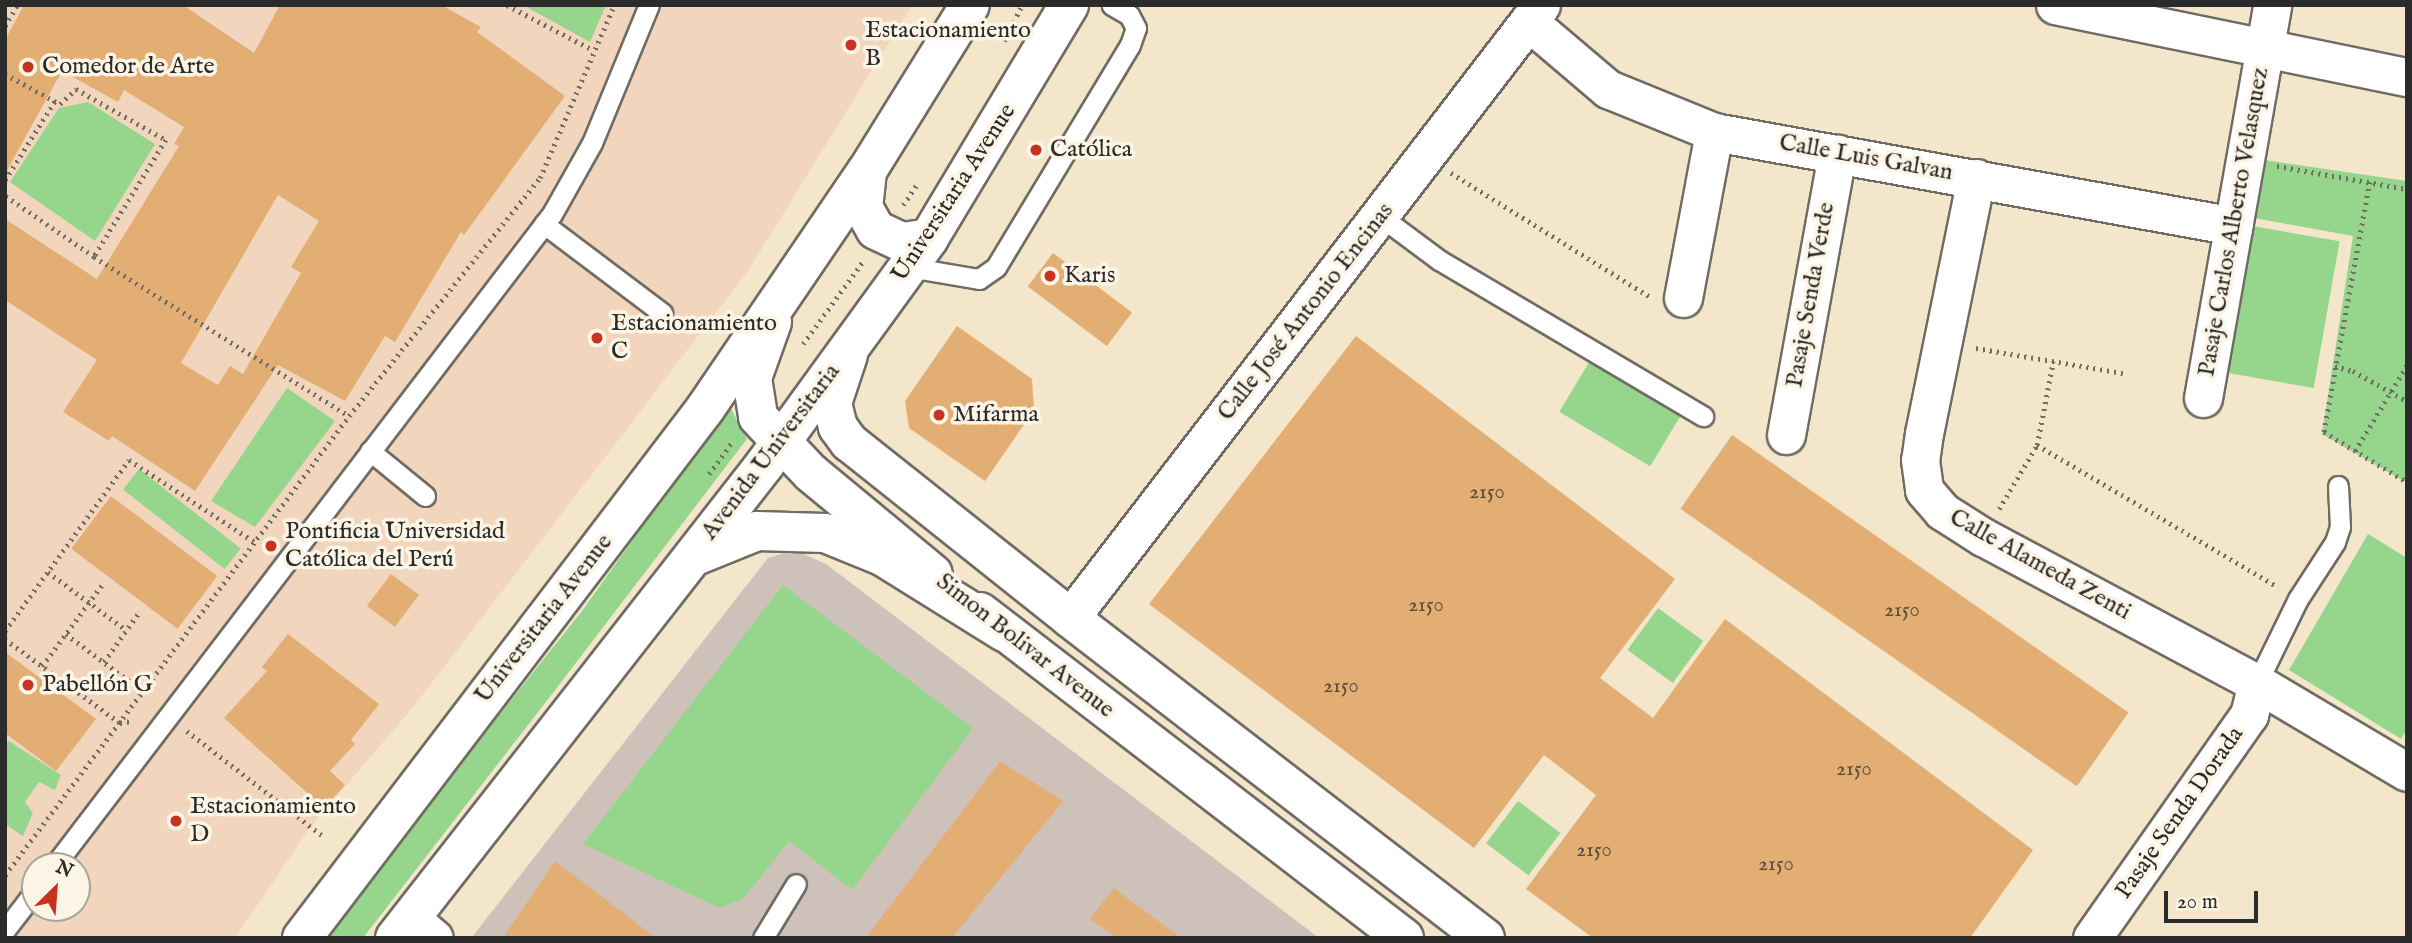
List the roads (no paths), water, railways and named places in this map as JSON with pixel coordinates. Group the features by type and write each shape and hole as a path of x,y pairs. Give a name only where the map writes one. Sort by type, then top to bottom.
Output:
{"main road":[{"path":"783,298 867,172 970,5"},
{"name":"Universitaria Avenue","path":"854,341 918,252 1069,5"},
{"path":"867,172 863,208 876,230 918,252"},
{"name":"Universitaria Avenue","path":"302,938 690,429 783,298"},
{"name":"Simon Bolivar Avenue","path":"783,298 764,341 751,386 758,417 780,444 1004,632 1397,932"},
{"name":"Simon Bolivar Avenue","path":"854,341 832,403 842,434 889,477 1485,938"},
{"name":"Avenida Universitaria","path":"687,562 780,444 854,341"},
{"path":"413,931 687,562 757,531 825,533 883,556 1004,632"},
{"path":"1098,705 1128,663"},
{"path":"1397,932 1418,887"}],"street":[{"path":"2054,5 2407,77"},
{"name":"Pasaje Carlos Alberto Velasquez","path":"2203,398 2272,5"},
{"name":"Calle Luis Galvan","path":"1535,14 1608,89 1714,131 2234,226"},
{"name":"Calle José Antonio Encinas","path":"1070,618 1535,14"},
{"path":"1683,298 1714,131"},
{"name":"Pasaje Senda Verde","path":"1786,435 1837,154"},
{"name":"Calle Alameda Zenti","path":"1976,178 1920,460 1924,490 1942,511 1983,537 2257,683 2404,765"},
{"name":"Pasaje Senda Dorada","path":"2092,938 2249,715 2257,683"}],"lane":[{"path":"65,852 544,224 592,143 649,5"},
{"path":"918,252 979,279 996,267 1129,45 1136,28 1129,15 1112,5"},
{"path":"1380,216 1439,260 1703,415"},
{"path":"544,224 662,313"},
{"path":"370,451 425,496"},
{"path":"2257,683 2298,599 2340,527 2338,486"},
{"path":"763,938 796,884"},
{"path":"5,930 21,909"}],"place":[{"name":"Estacionamiento B","path":"851,45"},
{"name":"Comedor de Arte","path":"28,67"},
{"name":"Católica","path":"1036,150"},
{"name":"Karis","path":"1050,276"},
{"name":"Estacionamiento C","path":"597,338"},
{"name":"Mifarma","path":"939,415"},
{"name":"Pontificia Universidad Católica del Perú","path":"271,546"},
{"name":"Pabellón G","path":"28,685"},
{"name":"Estacionamiento D","path":"176,821"}]}
